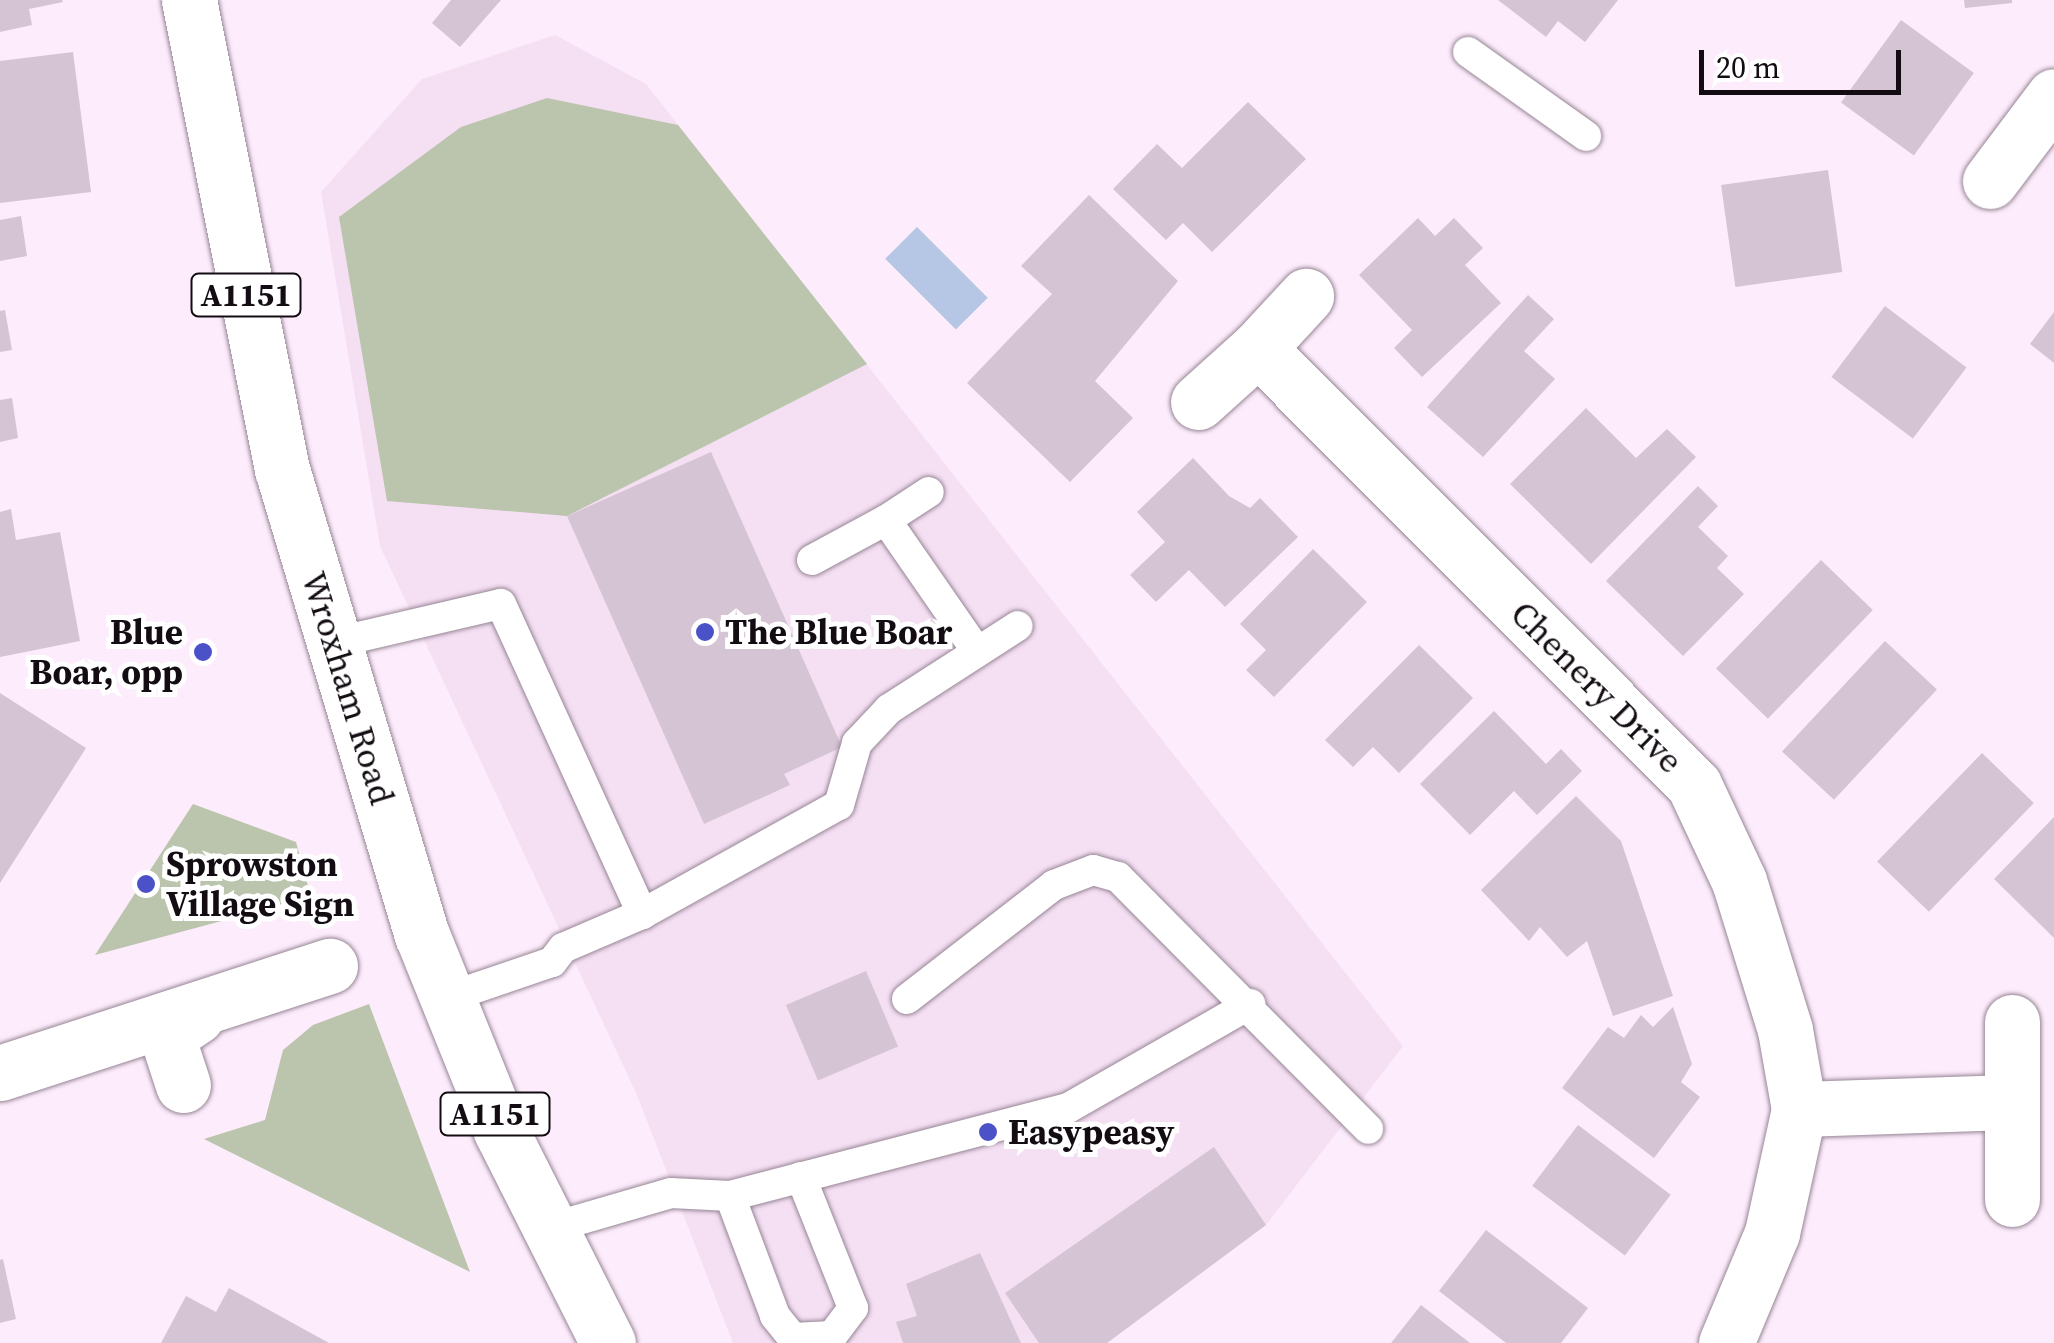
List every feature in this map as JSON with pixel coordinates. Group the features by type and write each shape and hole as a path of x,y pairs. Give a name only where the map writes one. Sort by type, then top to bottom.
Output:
{"street":[{"name":"Wroxham Road","path":"188,0 282,469 332,643 446,998 547,1229 608,1343"},
{"path":"1990,182 2048,118"},
{"path":"1198,402 1258,348 1306,296"},
{"name":"Chenery Drive","path":"1258,348 1694,785 1739,881 1786,1030 1800,1109 1772,1233 1726,1343"},
{"path":"0,1074 197,1016 330,966"},
{"path":"183,1085 167,1036 197,1016"},
{"path":"2012,1022 2012,1199"},
{"path":"1800,1109 2012,1102"}],"lane":[{"path":"1468,52 1586,136"},
{"path":"812,560 929,492"},
{"path":"886,520 976,650"},
{"path":"332,643 500,604 642,914"},
{"path":"446,998 552,962 563,948 642,914 839,805 857,742 888,708 1018,626"},
{"path":"907,999 1054,885 1093,870 1118,877 1250,1004 1368,1129"},
{"path":"547,1229 671,1193 730,1196 1068,1108 1250,1004"},
{"path":"730,1196 775,1316 793,1338 832,1336 853,1308 801,1177"}],"shaded area":[{"path":"555,35 646,84 1403,1046 1266,1225 1107,1343 733,1343 637,1095 380,546 321,192 422,79"}],"green space":[{"path":"547,98 678,125 867,364 567,516 387,501 339,217 461,127"},
{"path":"193,804 296,842 311,897 95,955"},
{"path":"369,1004 470,1272 204,1139 265,1120 283,1050 313,1025"}],"water":[{"path":"917,227 988,298 956,330 885,259"}],"building":[{"path":"0,0 63,2 29,9 32,25 0,32"},
{"path":"451,0 501,0 460,47 432,23"},
{"path":"1498,0 1618,0 1585,42 1558,21 1546,37"},
{"path":"1964,0 2012,0 2012,3 1965,8"},
{"path":"1901,20 1974,73 1914,155 1841,103"},
{"path":"73,52 91,192 0,203 0,61"},
{"path":"1248,102 1306,159 1212,252 1183,223 1166,240 1113,189 1157,144 1182,168"},
{"path":"1828,170 1842,272 1735,287 1721,185"},
{"path":"1089,195 1178,281 1095,381 1133,418 1070,482 967,383 1052,294 1021,266"},
{"path":"21,216 27,256 0,261 0,220"},
{"path":"1418,218 1435,236 1454,218 1483,248 1465,265 1501,303 1422,377 1394,348 1412,330 1359,275"},
{"path":"1528,295 1554,319 1524,351 1555,379 1483,457 1427,407"},
{"path":"1885,306 1966,367 1913,438 1831,377"},
{"path":"5,310 12,350 0,352 0,311"},
{"path":"2054,312 2054,363 2030,344"},
{"path":"12,398 18,438 0,442 0,400"},
{"path":"1586,408 1636,458 1667,429 1696,457 1591,564 1510,484"},
{"name":"The Blue Boar","path":"711,452 842,747 784,774 790,785 704,824 567,516"},
{"path":"1193,458 1229,496 1250,508 1260,498 1298,537 1225,607 1189,570 1156,602 1130,575 1165,542 1137,512"},
{"path":"1698,486 1718,506 1698,527 1728,556 1717,568 1744,594 1683,656 1606,581"},
{"path":"11,509 16,540 60,532 80,641 0,657 0,512"},
{"path":"1313,549 1367,602 1274,697 1246,670 1266,650 1240,624"},
{"path":"1821,560 1873,610 1768,719 1716,669"},
{"path":"1885,641 1937,689 1834,800 1782,751"},
{"path":"1419,645 1473,698 1399,773 1373,747 1353,767 1325,740"},
{"path":"0,693 86,748 0,883"},
{"path":"1494,711 1546,764 1561,749 1582,771 1537,815 1514,791 1470,835 1420,784"},
{"path":"1982,753 2034,803 1929,912 1877,862"},
{"path":"1576,796 1621,841 1673,996 1613,1016 1587,941 1567,957 1540,927 1529,941 1481,890"},
{"path":"2054,817 2054,938 1994,879"},
{"path":"866,971 898,1046 818,1080 786,1005"},
{"path":"1673,1007 1692,1064 1681,1082 1700,1097 1654,1158 1562,1088 1608,1027 1624,1038 1641,1015 1653,1027"},
{"path":"1578,1125 1671,1195 1625,1256 1532,1186"},
{"path":"1214,1147 1266,1225 1107,1343 1039,1343 1005,1293"},
{"path":"1486,1230 1588,1308 1561,1343 1506,1343 1439,1291"},
{"path":"980,1253 1021,1343 903,1343 896,1322 917,1316 906,1284"},
{"path":"3,1259 16,1319 0,1323 0,1260"},
{"path":"229,1288 329,1343 161,1343 186,1296 216,1312"},
{"path":"1421,1305 1470,1343 1391,1343"}],"place":[{"name":"The Blue Boar","path":"705,632"},
{"name":"Blue Boar, opp","path":"203,652"},
{"name":"Sprowston Village Sign","path":"146,884"},
{"name":"Easypeasy","path":"988,1132"}]}
